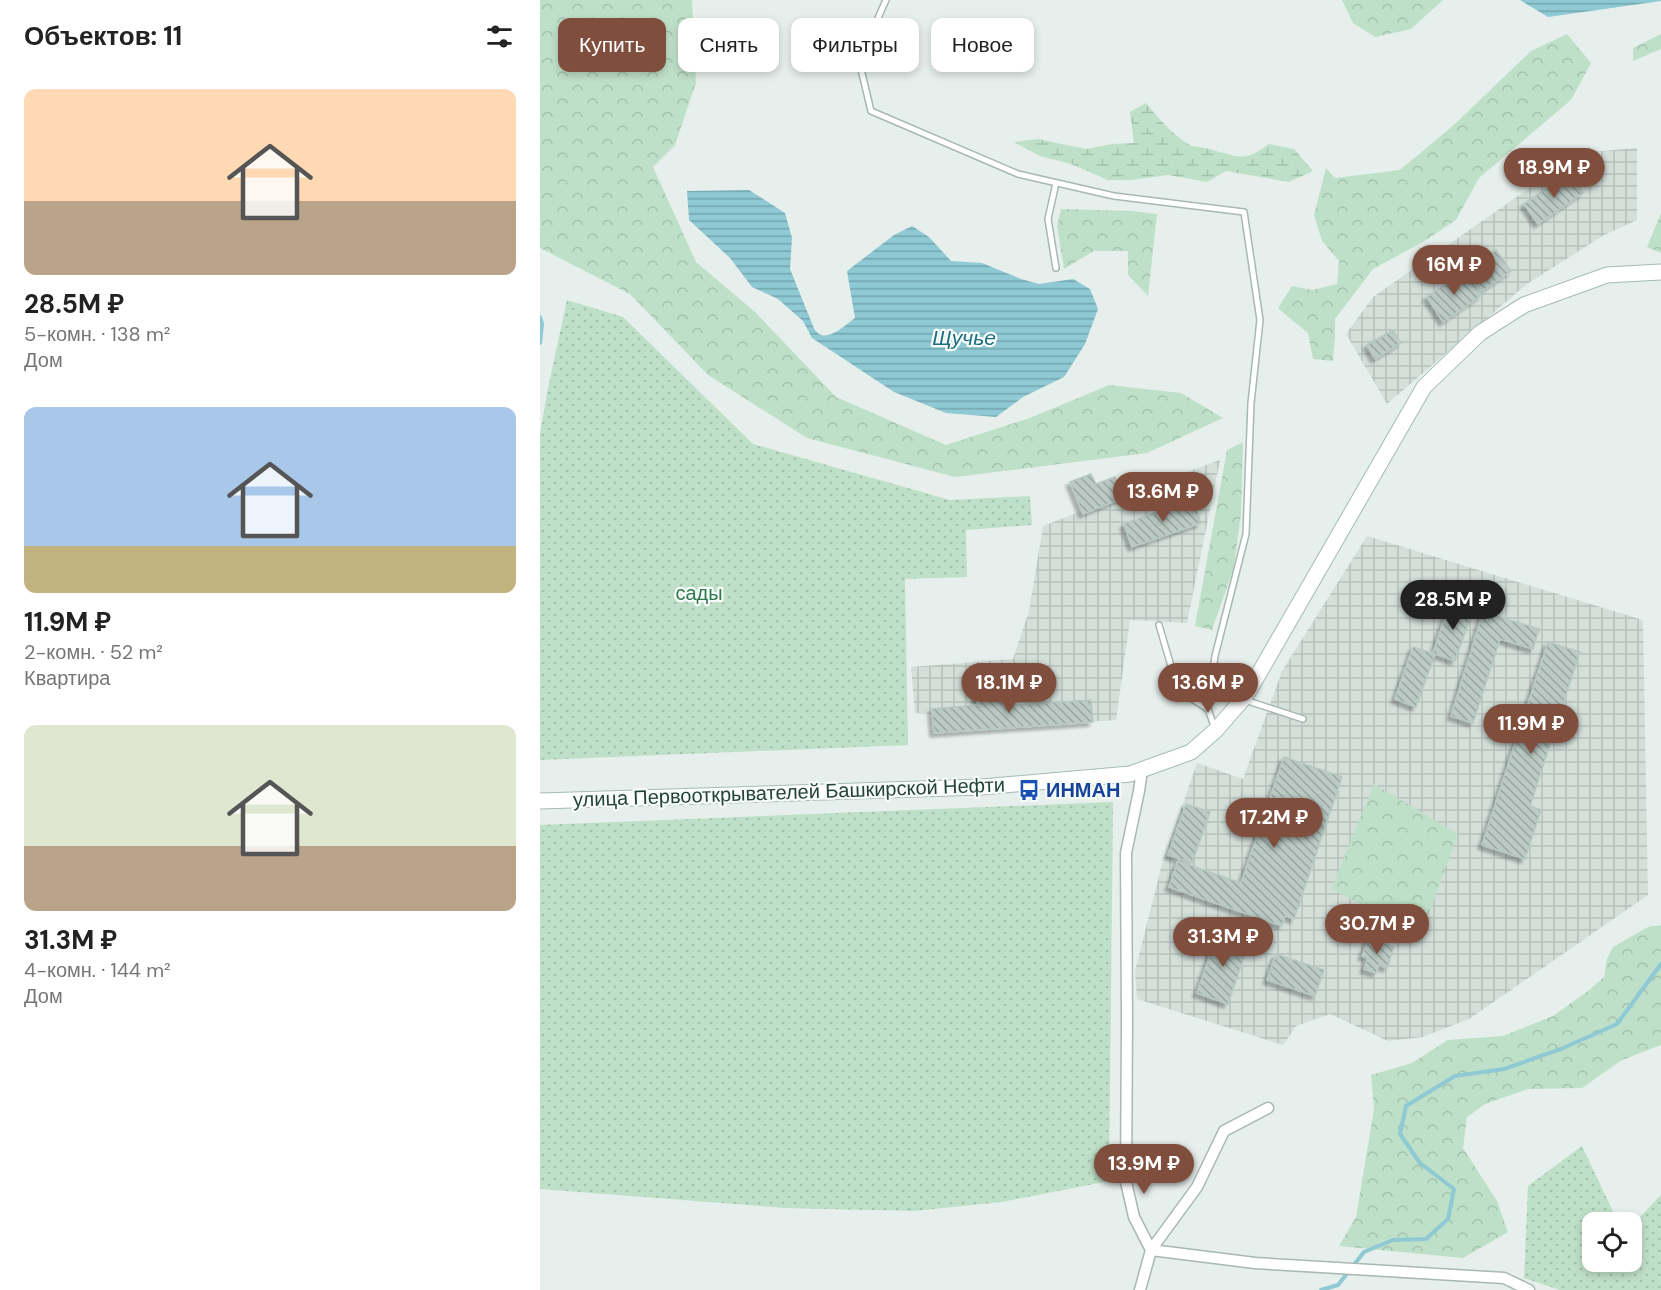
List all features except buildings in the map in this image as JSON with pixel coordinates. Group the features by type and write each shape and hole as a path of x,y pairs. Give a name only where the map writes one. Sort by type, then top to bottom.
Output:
{"street":[{"name":"улица Первооткрывателей Башкирской Нефти","path":"540,801 982,787 1130,774 1191,752 1216,730 1243,699 1424,387 1480,333 1524,304 1607,275 1661,272"},
{"path":"1142,770 1126,853 1126,1182 1134,1217 1151,1250"},
{"path":"1140,1290 1151,1250 1197,1187 1224,1131 1268,1107"},
{"path":"1151,1250 1256,1263 1504,1278 1529,1290"}],"lane":[{"path":"886,0 859,61 871,111 1018,174 1114,196 1244,212 1260,320 1251,403 1246,534 1215,656 1208,709 1216,730"},
{"path":"1056,183 1048,219 1056,268"},
{"path":"1159,625 1178,690 1208,709"},
{"path":"1243,699 1303,719"}],"shaded area":[{"path":"1637,148 1637,220 1604,235 1527,284 1387,404 1346,334 1373,297 1580,153"},
{"path":"1220,460 1187,623 1130,620 1116,720 934,733 932,714 915,713 911,667 1013,659 1029,611 1043,526 1082,511 1070,482 1091,474 1096,484 1115,477 1123,496"},
{"path":"1367,536 1643,620 1648,895 1469,1019 1423,1037 1388,1041 1330,1014 1296,1026 1283,1045 1137,999 1135,971 1162,864 1197,763 1243,779 1282,671"}],"green space":[{"path":"540,0 692,0 693,18 678,18 678,72 695,72 696,83 675,145 653,167 696,262 755,312 836,397 946,445 1030,418 1109,385 1181,393 1223,418 1147,453 955,477 807,438 708,375 630,294 540,248"},
{"path":"1342,0 1443,0 1411,29 1375,37 1353,23"},
{"path":"1567,34 1591,63 1571,100 1479,178 1456,220 1423,242 1373,269 1335,319 1333,361 1313,359 1308,333 1278,308 1292,286 1312,290 1337,284 1339,261 1322,241 1314,215 1326,168 1335,178 1400,170 1456,123 1531,51"},
{"path":"1661,34 1661,49 1633,61 1633,48"},
{"path":"1146,103 1172,131 1190,145 1242,157 1253,154 1269,144 1294,149 1313,171 1289,182 1226,171 1207,182 1168,175 1131,180 1108,180 1071,164 1040,156 1014,142 1038,139 1086,149 1134,143 1130,112"},
{"path":"1061,209 1157,214 1148,296 1128,275 1128,251 1094,251 1064,269 1057,226"},
{"path":"1661,213 1661,253 1647,247"},
{"name":"сады","path":"567,300 623,317 753,444 950,500 1030,496 1032,525 966,530 967,577 905,579 908,745 540,760 540,434"},
{"path":"1243,442 1241,513 1234,567 1212,630 1195,626 1227,450"},
{"path":"1374,784 1458,834 1421,935 1331,889"},
{"path":"1113,802 1109,1181 1002,1202 914,1211 785,1208 540,1189 540,825"},
{"path":"1661,925 1661,1045 1622,1060 1582,1088 1528,1089 1485,1104 1467,1117 1463,1148 1497,1201 1508,1232 1463,1258 1339,1246 1356,1217 1374,1109 1371,1075 1412,1063 1448,1040 1503,1036 1553,1016 1604,977 1607,959 1613,947 1648,927"},
{"path":"1582,1146 1613,1212 1582,1212 1582,1272 1642,1272 1642,1215 1661,1195 1661,1290 1560,1290 1524,1278 1528,1186"}],"water":[{"path":"1520,0 1661,0 1661,1 1548,17"},
{"name":"Щучье","path":"749,190 785,213 792,238 790,269 813,326 822,335 839,330 855,318 847,271 894,235 912,226 929,237 951,261 982,263 1039,284 1073,279 1090,289 1098,309 1085,344 1064,377 1023,397 996,417 946,413 894,392 812,338 803,321 778,299 752,287 730,258 689,220 687,191"}],"waterway":[{"path":"540,317 542,324 540,343"},
{"path":"1321,1290 1338,1285 1364,1252 1393,1240 1426,1239 1448,1219 1454,1189 1420,1163 1400,1134 1406,1106 1455,1076 1504,1069 1561,1049 1617,1024 1661,964"}],"place":[{"name":"ИНМАН","path":"1029,790"}]}
